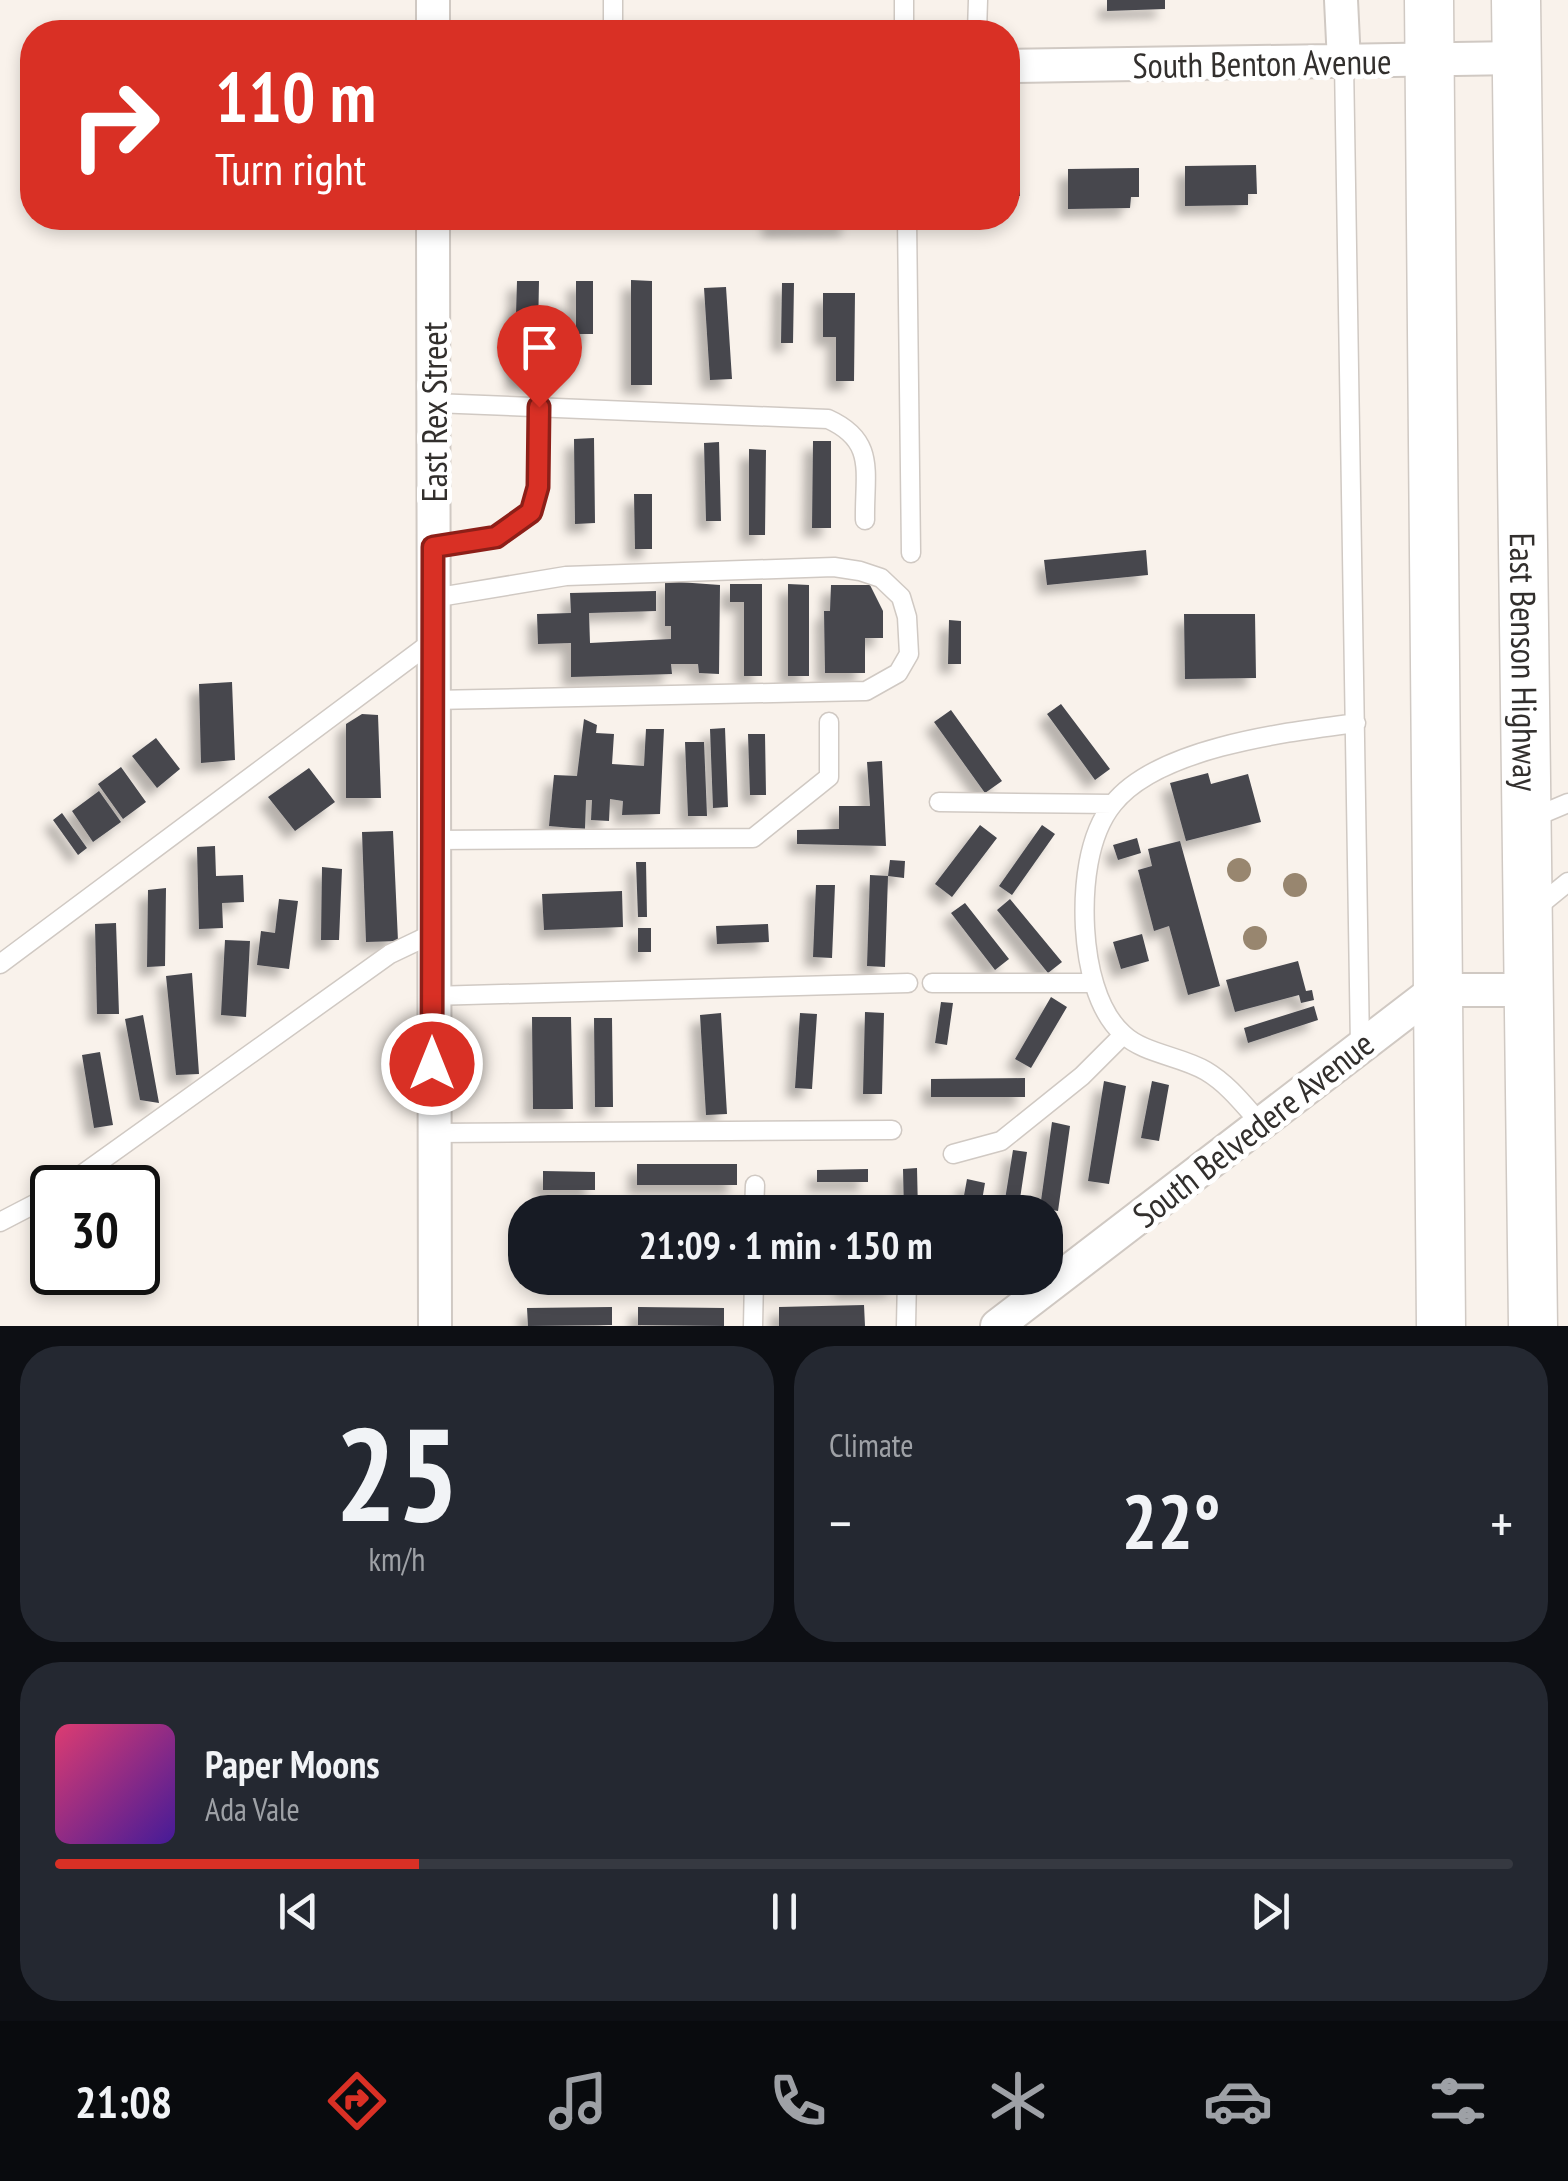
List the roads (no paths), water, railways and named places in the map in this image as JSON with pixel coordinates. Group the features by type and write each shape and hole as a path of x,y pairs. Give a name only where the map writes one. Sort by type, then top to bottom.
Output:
{"main road":[{"path":"1429,0 1435,990 1442,1326"},
{"name":"East Benson Highway","path":"1516,0 1549,812 1528,915 1533,1326"}],"street":[{"path":"1341,0 1344,62"},
{"name":"South Benton Avenue","path":"1020,66 1516,58"},
{"name":"East Rex Street","path":"433,230 434,1326"},
{"path":"1435,990 1529,990"},
{"name":"South Belvedere Avenue","path":"997,1326 1435,990"}],"lane":[{"path":"1344,62 1360,1047"},
{"path":"907,230 911,553"},
{"path":"434,403 828,419 851,429 863,445 865,520"},
{"path":"433,547 496,537 531,512 538,487 539,407"},
{"path":"432,598 566,576 834,567 881,578 901,597 907,617 909,654 898,673 866,691 432,700"},
{"path":"0,964 433,640"},
{"path":"432,840 753,838 829,777 829,722"},
{"path":"1261,1124 1207,1072 1123,1035 1093,983 1084,903 1091,851 1113,804 1140,782 1178,761 1290,732 1356,723"},
{"path":"938,802 1113,804"},
{"path":"1528,915 1568,882"},
{"path":"95,1165 390,954 432,934"},
{"path":"932,982 1093,983"},
{"path":"432,996 908,983"},
{"path":"953,1154 1001,1141 1082,1076 1123,1035"},
{"path":"432,1133 892,1130"},
{"path":"754,1185 754,1195"},
{"path":"0,1222 30,1206"},
{"path":"753,1326 754,1295"},
{"path":"906,1326 907,1295"}]}
